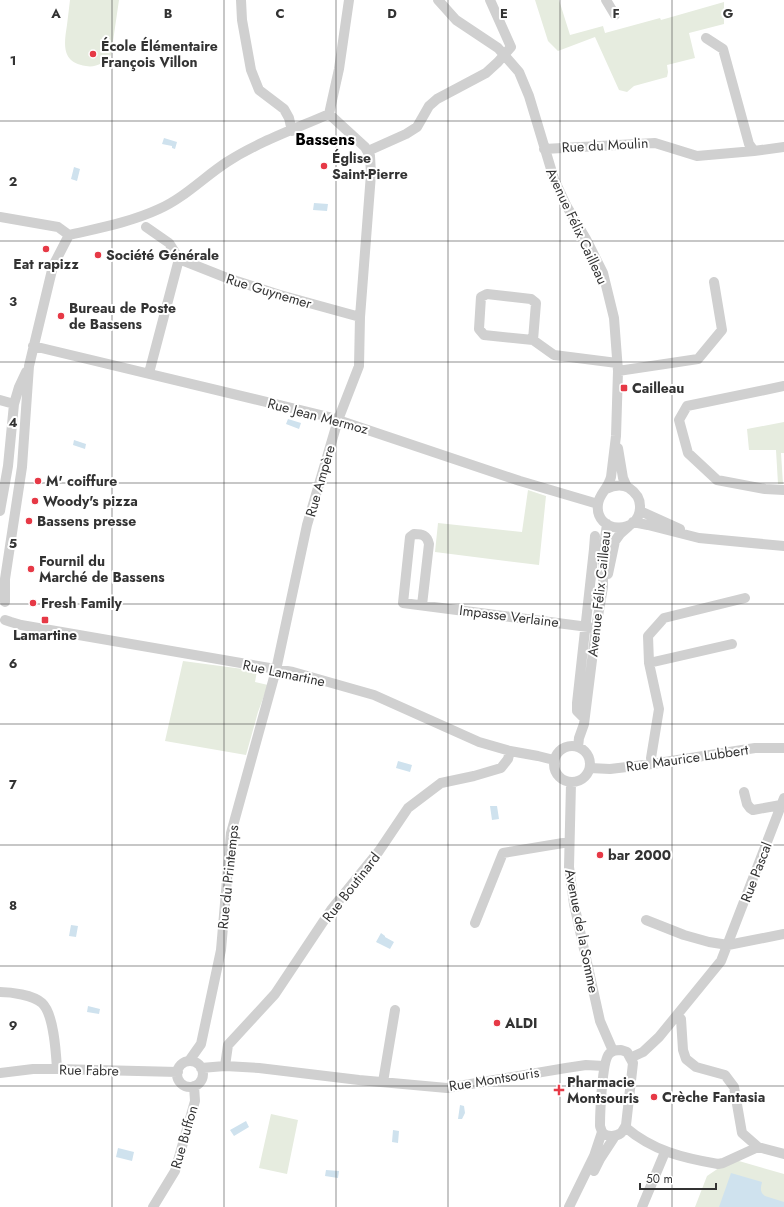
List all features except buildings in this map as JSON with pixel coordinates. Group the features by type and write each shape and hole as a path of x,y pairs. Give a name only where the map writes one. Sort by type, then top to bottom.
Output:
{"street":[{"path":"241,0 242,20 252,70 259,90 284,109 289,118 292,131"},
{"path":"329,114 339,69 349,0"},
{"name":"Avenue Félix Cailleau","path":"438,0 456,20 498,48 519,72 529,96 554,179 566,205 586,239 603,274 614,318 618,367 616,436 611,477 606,489 601,495 598,504 599,516 607,524 599,551 603,587 584,718 578,747"},
{"path":"329,114 365,146 368,151 406,134 417,127 429,106 437,99 486,73 505,55 511,47 490,0"},
{"path":"606,0 615,16"},
{"path":"706,38 723,49 749,144 754,151"},
{"path":"0,511 8,466 14,404 28,366 54,266 69,235 132,219 160,209 184,194 226,162 243,152 329,114"},
{"name":"Rue du Moulin","path":"544,148 655,143 697,156 784,147"},
{"name":"Rue Ampère","path":"276,670 307,525 338,420 359,366 360,318 371,174 370,156 368,151"},
{"path":"0,217 58,227 69,235"},
{"path":"146,227 169,243 179,259 149,373"},
{"name":"Rue Guynemer","path":"179,259 227,278 360,318"},
{"path":"533,340 536,303 531,299 487,294 481,297 479,329 484,335 533,340 554,355 618,367 698,359 722,330 714,282"},
{"name":"Rue Jean Mermoz","path":"33,346 338,420 520,481 598,504"},
{"path":"3,621 7,616 7,606 2,600 22,467 28,366"},
{"path":"784,386 687,406 679,420 688,453 717,480 764,489 784,490"},
{"path":"0,400 14,404"},
{"path":"616,436 627,487"},
{"path":"603,587 607,579 615,541 633,522 640,511 638,496 627,487 616,486 606,489"},
{"path":"640,511 700,536 718,540"},
{"path":"607,524 620,528 633,522 699,538 784,546"},
{"name":"Impasse Verlaine","path":"422,605 429,544 428,538 424,535 414,534 410,537 403,603 596,628"},
{"path":"584,718 577,711 577,703 585,626 599,551 595,536"},
{"path":"652,764 651,758 659,709 649,664 648,636 664,618 745,598"},
{"name":"Rue Lamartine","path":"3,621 293,672 374,695 479,742 510,751 554,760"},
{"path":"649,664 732,644"},
{"name":"Rue du Printemps","path":"189,1061 201,1044 221,950 231,832 276,670"},
{"path":"566,747 578,747 583,749 590,758 590,768 588,774 580,781 571,783 564,781 554,770 554,760 556,754 566,747"},
{"name":"Rue Maurice Lubbert","path":"590,768 610,769 755,748 784,748"},
{"name":"Rue Boutinard","path":"225,1066 228,1045 275,994 331,910 379,851 408,808 441,783 474,776 501,768 508,759 510,751"},
{"name":"Avenue de la Somme","path":"571,783 569,842 574,904 600,1021 613,1051"},
{"path":"744,792 747,804 753,810 783,802"},
{"name":"Rue Pascal","path":"630,1058 643,1052 659,1037 721,960 783,802"},
{"path":"475,923 503,853 569,842"},
{"path":"646,920 684,935 709,942 728,945 784,934"},
{"path":"0,992 10,992 27,996 42,1002 48,1012 56,1047 57,1069"},
{"path":"383,1082 395,1010"},
{"path":"677,1015 681,1019 683,1050 686,1059 696,1067 725,1075 734,1087 742,1133 758,1147 784,1154"},
{"path":"569,1207 594,1156 602,1132 600,1120 604,1066 608,1054 613,1051 621,1050 627,1052 633,1063 626,1125 621,1133 615,1136 600,1159 576,1207"},
{"path":"189,1061 196,1063 201,1068 203,1071 202,1079 194,1086 185,1085 179,1080 178,1072 182,1065 189,1061"},
{"name":"Rue Montsouris","path":"201,1068 225,1066 259,1068 451,1088 579,1066 604,1066"},
{"name":"Rue Fabre","path":"0,1073 57,1069 178,1072"},
{"name":"Rue Buffon","path":"153,1207 175,1172 195,1101 194,1086"},
{"path":"625,1128 646,1143 665,1152 718,1164 758,1147"},
{"path":"602,1132 615,1136"},
{"path":"642,1207 665,1152"}],"shaded area":[{"path":"70,0 119,0 111,55 100,64 86,66 72,61 68,57 65,39"},
{"path":"535,0 559,0 570,35 603,26 605,33 660,18 661,20 724,2 724,24 689,33 695,58 667,65 667,77 634,86 627,92 619,90 595,37 558,51 548,41"},
{"path":"784,422 784,453 781,453 783,484 778,484 776,450 749,450 747,429"},
{"path":"528,490 546,496 539,565 435,552 438,523 522,532"},
{"path":"183,661 257,671 255,682 268,685 258,712 246,755 165,741"},
{"path":"271,1114 298,1120 287,1174 259,1168"},
{"path":"732,1159 784,1174 784,1207 695,1207 707,1176"}],"water":[{"path":"164,138 177,142 175,149 172,148 172,146 162,144"},
{"path":"74,167 80,169 77,181 71,179"},
{"path":"314,203 328,204 327,211 313,210"},
{"path":"288,419 301,423 299,429 286,424"},
{"path":"74,440 86,444 85,449 73,445"},
{"path":"398,761 412,765 410,772 396,768"},
{"path":"490,806 497,806 499,819 492,820"},
{"path":"71,925 78,926 76,937 69,936"},
{"path":"381,933 394,942 390,949 376,942"},
{"path":"88,1006 100,1009 99,1014 87,1012"},
{"path":"460,1105 464,1106 465,1113 462,1119 458,1119"},
{"path":"246,1121 249,1127 234,1136 230,1130"},
{"path":"393,1130 399,1131 398,1143 392,1142"},
{"path":"118,1148 134,1152 132,1161 116,1157"},
{"path":"326,1170 339,1171 338,1178 325,1176"},
{"path":"731,1173 762,1182 762,1193 765,1196 784,1202 784,1207 719,1207"}],"place":[{"name":"École Élémentaire François Villon","path":"93,54"},
{"name":"Église Saint-Pierre","path":"324,166"},
{"name":"Eat rapizz","path":"46,249"},
{"name":"Société Générale","path":"98,255"},
{"name":"Bureau de Poste de Bassens","path":"61,316"},
{"name":"Cailleau","path":"624,388"},
{"name":"M' coiffure","path":"38,481"},
{"name":"Woody's pizza","path":"35,501"},
{"name":"Bassens presse","path":"29,521"},
{"name":"Fournil du Marché de Bassens","path":"31,569"},
{"name":"Fresh Family","path":"33,603"},
{"name":"Lamartine","path":"45,620"},
{"name":"bar 2000","path":"600,855"},
{"name":"ALDI","path":"497,1023"},
{"name":"Pharmacie Montsouris","path":"559,1090"},
{"name":"Crèche Fantasia","path":"654,1097"}],"district":[{"name":"Bassens","path":"325,139"}]}
